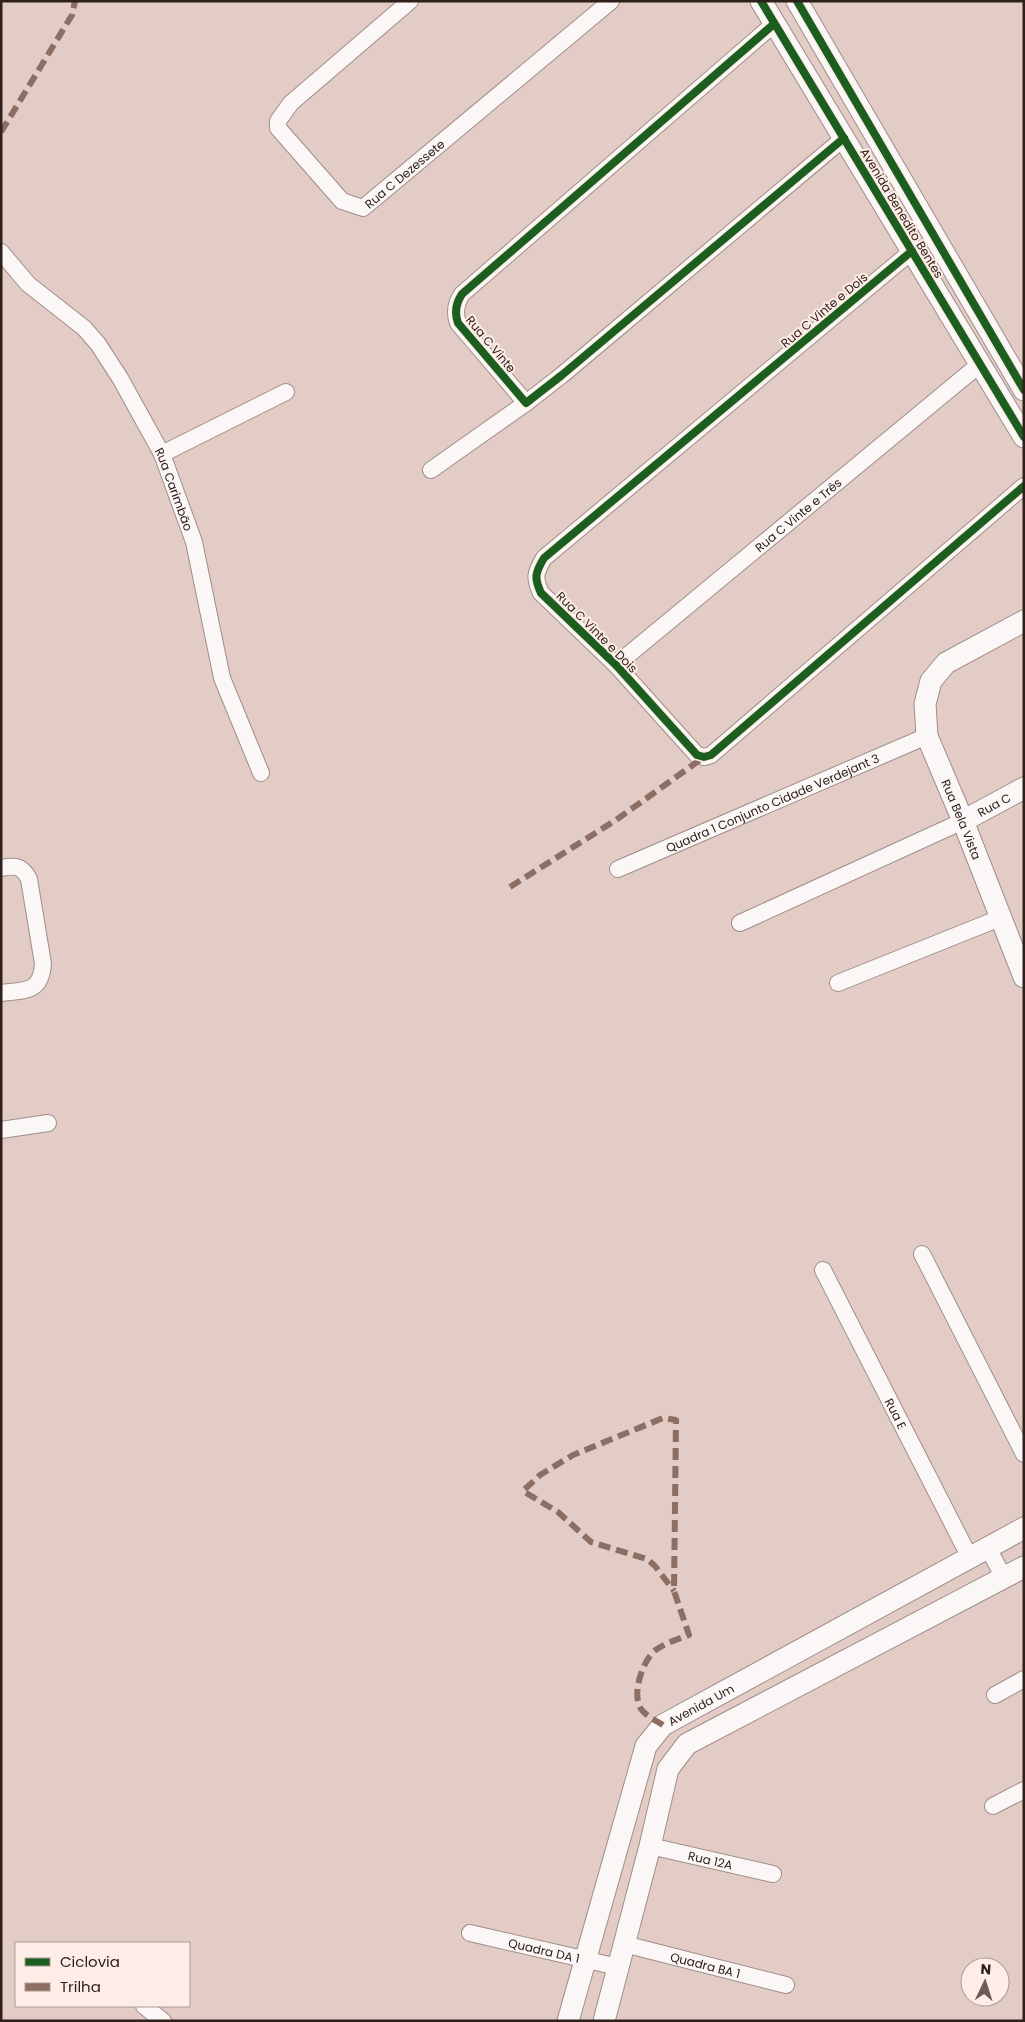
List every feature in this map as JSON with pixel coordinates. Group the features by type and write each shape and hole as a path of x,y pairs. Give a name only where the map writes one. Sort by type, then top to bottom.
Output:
{"street":[{"name":"Rua C Dezessete","path":"410,1 291,103 278,121 278,128 342,202 363,208 611,1"},
{"name":"Avenida Benedito Bentes","path":"761,1 1024,437"},
{"name":"Avenida Benedito Bentes","path":"797,1 1024,390"},
{"name":"Rua C Vinte","path":"526,403 458,323 455,316 457,301 462,294 774,24"},
{"path":"801,68 825,50"},
{"path":"431,470 562,376 844,138"},
{"name":"Rua C Vinte e Dois","path":"912,251 544,558 538,568 535,580 541,593 616,665 697,755 704,757 711,755 1024,486"},
{"name":"Rua Carimbão","path":"1,252 28,284 84,328 98,344 120,378 162,454 194,542 222,678 261,773"},
{"name":"Rua C Vinte e Três","path":"616,665 980,364"},
{"path":"162,454 286,392"},
{"name":"Rua Bela Vista","path":"1024,621 946,663 931,681 925,704 927,736 963,821 1000,918 1018,945 1024,976"},
{"name":"Quadra 1 Conjunto Cidade Verdejant 3","path":"618,869 927,736"},
{"name":"Rua C","path":"963,821 1024,788"},
{"path":"740,923 963,821"},
{"path":"1,868 15,866 24,869 30,879 43,964 42,977 36,986 27,990 1,993"},
{"path":"838,983 1000,918"},
{"path":"1,1130 48,1123"},
{"path":"922,1254 1024,1454"},
{"name":"Rua E","path":"823,1270 970,1558"},
{"name":"Avenida Um","path":"568,2021 584,1959 646,1746 663,1725 1024,1528"},
{"path":"988,1548 1004,1578"},
{"path":"604,2021 650,1846 668,1769 687,1744 1024,1567"},
{"path":"995,1695 1024,1679"},
{"path":"993,1806 1024,1790"},
{"name":"Rua 12A","path":"650,1846 773,1874"},
{"name":"Quadra DA 1","path":"470,1933 618,1967"},
{"name":"Quadra BA 1","path":"624,1944 786,1985"},
{"path":"145,2007 163,2021"}],"marked path":[{"path":"1,132 72,15 75,1"},
{"path":"510,887 616,820 704,757"},
{"path":"663,1725 641,1709 637,1695 643,1668 652,1654 664,1645 689,1635 674,1591 676,1420 663,1418 573,1455 540,1475 523,1491 558,1512 591,1542 647,1559 655,1566 674,1591"}],"cycle path":[{"path":"761,1 1024,437"},
{"path":"797,1 1024,390"},
{"path":"774,24 462,294 456,308 458,323 526,403 562,375 844,138"},
{"path":"912,251 544,558 536,576 541,593 616,665 697,755 704,757 711,755 1024,486"}]}
